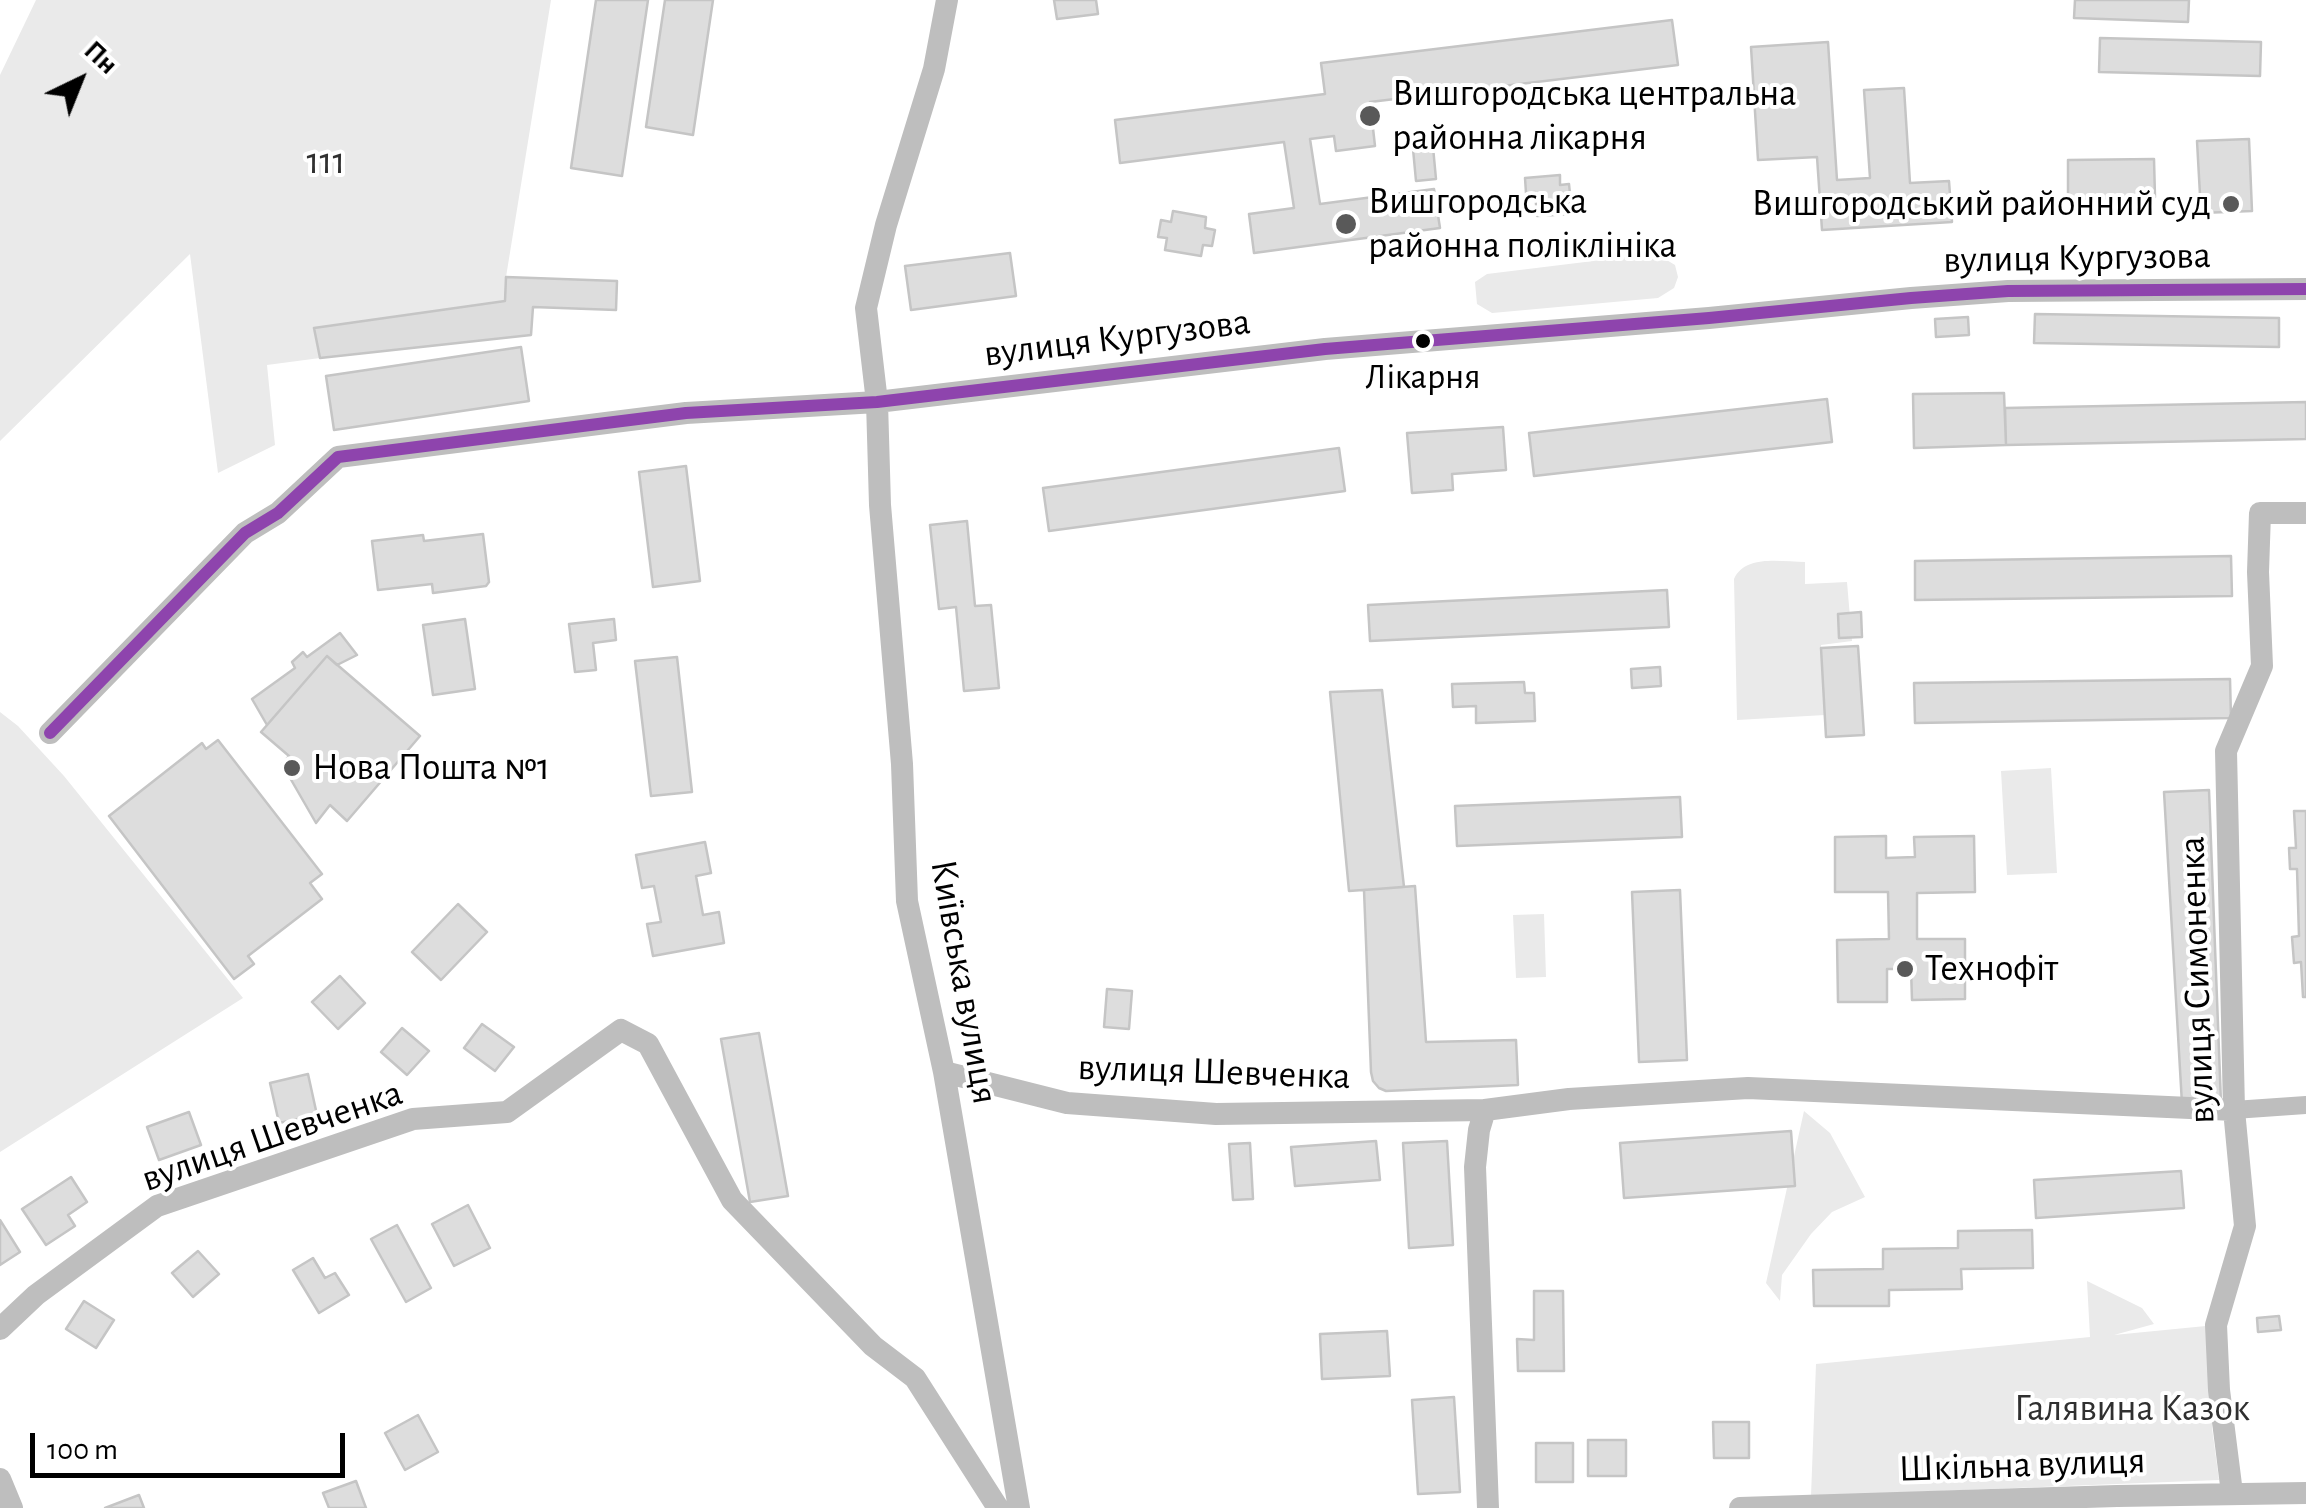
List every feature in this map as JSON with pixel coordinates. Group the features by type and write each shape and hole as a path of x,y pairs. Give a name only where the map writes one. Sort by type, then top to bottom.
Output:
{"street":[{"name":"Київська вулиця","path":"947,0 934,68 886,225 866,308 877,402 880,505 902,764 908,901 944,1072 1019,1508"},
{"name":"вулиця Кургузова","path":"50,733 245,533 278,513 338,457 686,414 877,402 1325,349 1911,298 2008,291 2306,288"},
{"name":"вулиця Симоненка","path":"2232,1493 2216,1325 2245,1226 2234,1110 2226,751 2262,666 2260,513 2306,513"},
{"name":"вулиця Шевченка","path":"0,1328 36,1294 157,1206 414,1118 507,1112 621,1030 648,1044 732,1200 872,1346 914,1378 998,1508"},
{"name":"вулиця Шевченка","path":"944,1072 1067,1103 1197,1113 1485,1110 1569,1099 1748,1088 2234,1110"},
{"path":"2234,1110 2306,1105"},
{"path":"1485,1110 1475,1167 1488,1508"},
{"path":"0,1480 12,1508"},
{"name":"Шкільна вулиця","path":"1740,1508 2306,1494"}],"green space":[{"name":"111","path":"36,0 551,0 505,301 315,328 320,358 267,365 275,445 218,473 190,254 0,441 0,75"},
{"path":"1626,257 1665,259 1675,265 1678,277 1674,288 1658,298 1492,313 1477,304 1475,282 1487,274"},
{"path":"1805,562 1805,584 1847,582 1852,641 1821,645 1825,715 1737,720 1734,579 1739,571 1755,563"},
{"path":"0,712 64,776 243,998 0,1152"},
{"path":"2051,768 2057,873 2007,875 2001,771"},
{"path":"1544,914 1546,977 1516,978 1513,915"},
{"path":"1804,1111 1830,1133 1865,1197 1832,1212 1811,1234 1782,1275 1780,1301 1766,1283"},
{"name":"Галявина Казок","path":"2087,1281 2142,1308 2154,1324 2114,1335 2216,1325 2212,1428 2219,1480 1811,1496 1816,1364 2090,1337"}],"building":[{"path":"596,0 648,0 622,176 571,168"},
{"path":"665,0 713,0 693,135 646,127"},
{"path":"1054,0 1096,0 1098,14 1057,19"},
{"path":"2075,0 2189,0 2188,22 2074,18"},
{"path":"1672,20 1678,65 1370,102 1375,146 1336,151 1334,136 1310,139 1320,204 1434,189 1440,228 1254,253 1249,214 1294,208 1284,142 1120,163 1115,120 1325,94 1321,63"},
{"path":"2100,38 2261,42 2260,76 2099,72"},
{"path":"1828,42 1837,180 1870,178 1864,90 1904,88 1910,183 1949,181 1952,222 1822,230 1817,157 1758,160 1751,47"},
{"path":"2249,139 2252,211 2201,213 2197,141"},
{"path":"1433,147 1436,179 1416,181 1413,149"},
{"path":"2154,159 2155,197 2068,199 2068,160"},
{"path":"1560,175 1560,185 1569,184 1572,214 1537,216 1535,192 1526,193 1525,178"},
{"path":"1173,211 1206,217 1205,228 1215,230 1212,246 1203,245 1201,256 1165,250 1167,238 1158,237 1161,220 1171,222"},
{"path":"1010,253 1016,296 911,310 905,266"},
{"path":"506,277 617,281 616,310 533,307 531,335 320,358 314,328 505,301"},
{"path":"2035,314 2279,318 2279,347 2034,343"},
{"path":"1968,317 1969,335 1936,337 1935,319"},
{"path":"521,347 529,401 334,430 326,376"},
{"path":"2004,393 2006,445 1914,448 1913,394"},
{"path":"1827,399 1832,442 1534,476 1529,433"},
{"path":"2306,402 2306,439 2006,445 2005,408"},
{"path":"1503,427 1506,470 1452,474 1453,490 1412,493 1407,433"},
{"path":"1339,448 1345,491 1049,531 1043,488"},
{"path":"686,466 700,581 653,587 639,472"},
{"path":"967,521 975,606 991,605 999,688 964,691 956,607 939,609 930,525"},
{"path":"483,534 489,582 486,586 433,593 432,584 378,590 372,541 423,535 424,541"},
{"path":"2231,556 2232,596 1915,600 1915,561"},
{"path":"1667,590 1669,627 1370,641 1368,605"},
{"path":"1861,612 1862,637 1839,638 1838,614"},
{"path":"465,619 475,689 433,695 423,625"},
{"path":"614,619 616,640 593,643 596,670 575,672 569,624"},
{"path":"340,633 357,655 337,665 327,656 267,725 252,699 295,668 292,662 303,652 307,657"},
{"path":"1858,646 1864,735 1826,737 1821,648"},
{"path":"327,656 420,736 347,821 330,805 316,823 282,764 289,756 261,732"},
{"path":"677,657 692,792 651,796 635,661"},
{"path":"1660,667 1661,686 1632,688 1631,669"},
{"path":"2230,679 2231,718 1915,723 1914,683"},
{"path":"1524,682 1525,693 1534,693 1535,721 1476,723 1476,706 1453,707 1452,684"},
{"path":"1382,690 1404,887 1349,891 1330,692"},
{"path":"218,740 322,874 310,883 322,899 248,956 254,964 234,979 109,816 202,743 206,749"},
{"path":"2209,790 2221,1103 2182,1104 2164,792"},
{"path":"1680,797 1682,837 1457,846 1455,806"},
{"path":"2294,811 2306,811 2306,997 2301,962 2294,963 2292,937 2299,936 2297,869 2290,869 2289,848 2296,848"},
{"path":"1886,836 1886,858 1915,857 1914,837 1974,836 1975,892 1917,893 1917,939 1965,939 1965,999 1912,1000 1911,969 1887,969 1887,1002 1838,1002 1837,940 1889,939 1888,892 1835,892 1835,837"},
{"path":"705,842 711,873 696,876 703,915 719,912 724,943 653,956 647,924 661,922 654,886 642,888 636,855"},
{"path":"1415,886 1426,1042 1516,1040 1518,1085 1386,1091 1373,1081 1364,890"},
{"path":"1680,890 1687,1060 1639,1062 1632,892"},
{"path":"458,904 487,932 441,980 412,952"},
{"path":"340,976 365,1003 338,1029 312,1002"},
{"path":"1107,989 1132,991 1129,1029 1104,1027"},
{"path":"482,1024 514,1047 495,1071 464,1048"},
{"path":"402,1028 429,1051 407,1075 381,1052"},
{"path":"759,1033 788,1196 750,1202 721,1039"},
{"path":"308,1074 317,1115 279,1123 270,1083"},
{"path":"189,1112 201,1145 159,1160 147,1127"},
{"path":"1791,1131 1795,1186 1624,1198 1620,1143"},
{"path":"1376,1141 1380,1180 1295,1186 1291,1147"},
{"path":"1447,1141 1453,1245 1409,1248 1403,1143"},
{"path":"1250,1143 1253,1199 1233,1200 1229,1144"},
{"path":"2181,1171 2184,1208 2036,1218 2034,1180"},
{"path":"71,1177 87,1202 68,1215 75,1226 46,1245 22,1209"},
{"path":"468,1205 490,1248 454,1266 432,1224"},
{"path":"0,1220 20,1252 0,1265"},
{"path":"397,1225 431,1288 406,1302 371,1239"},
{"path":"2032,1230 2033,1268 1961,1269 1962,1289 1889,1290 1889,1306 1814,1306 1813,1270 1883,1269 1883,1249 1958,1248 1958,1231"},
{"path":"198,1251 219,1274 193,1297 172,1273"},
{"path":"313,1258 325,1278 335,1273 349,1295 319,1313 293,1270"},
{"path":"1534,1291 1563,1291 1564,1371 1518,1371 1517,1339 1534,1340"},
{"path":"84,1301 114,1320 96,1348 66,1329"},
{"path":"2279,1316 2281,1330 2258,1332 2257,1318"},
{"path":"1387,1331 1390,1376 1322,1379 1320,1334"},
{"path":"1454,1397 1460,1492 1418,1494 1412,1400"},
{"path":"418,1415 438,1452 405,1470 385,1433"},
{"path":"1713,1422 1749,1422 1749,1458 1714,1458"},
{"path":"1588,1440 1626,1440 1626,1476 1588,1476"},
{"path":"1536,1443 1573,1443 1573,1482 1536,1482"},
{"path":"356,1481 366,1508 329,1508 323,1493"},
{"path":"139,1495 144,1508 105,1508"}],"transit line":[{"path":"50,733 245,533 278,513 338,457 686,413 877,402 1325,349 1911,298 2008,291 2306,289"}],"place":[{"name":"Вишгородська центральна районна лікарня","path":"1370,116"},
{"name":"Вишгородський районний суд","path":"2231,204"},
{"name":"Вишгородська районна поліклініка","path":"1346,224"},
{"name":"Лікарня","path":"1423,341"},
{"name":"Нова Пошта №1","path":"292,768"},
{"name":"Технофіт","path":"1905,969"}]}
